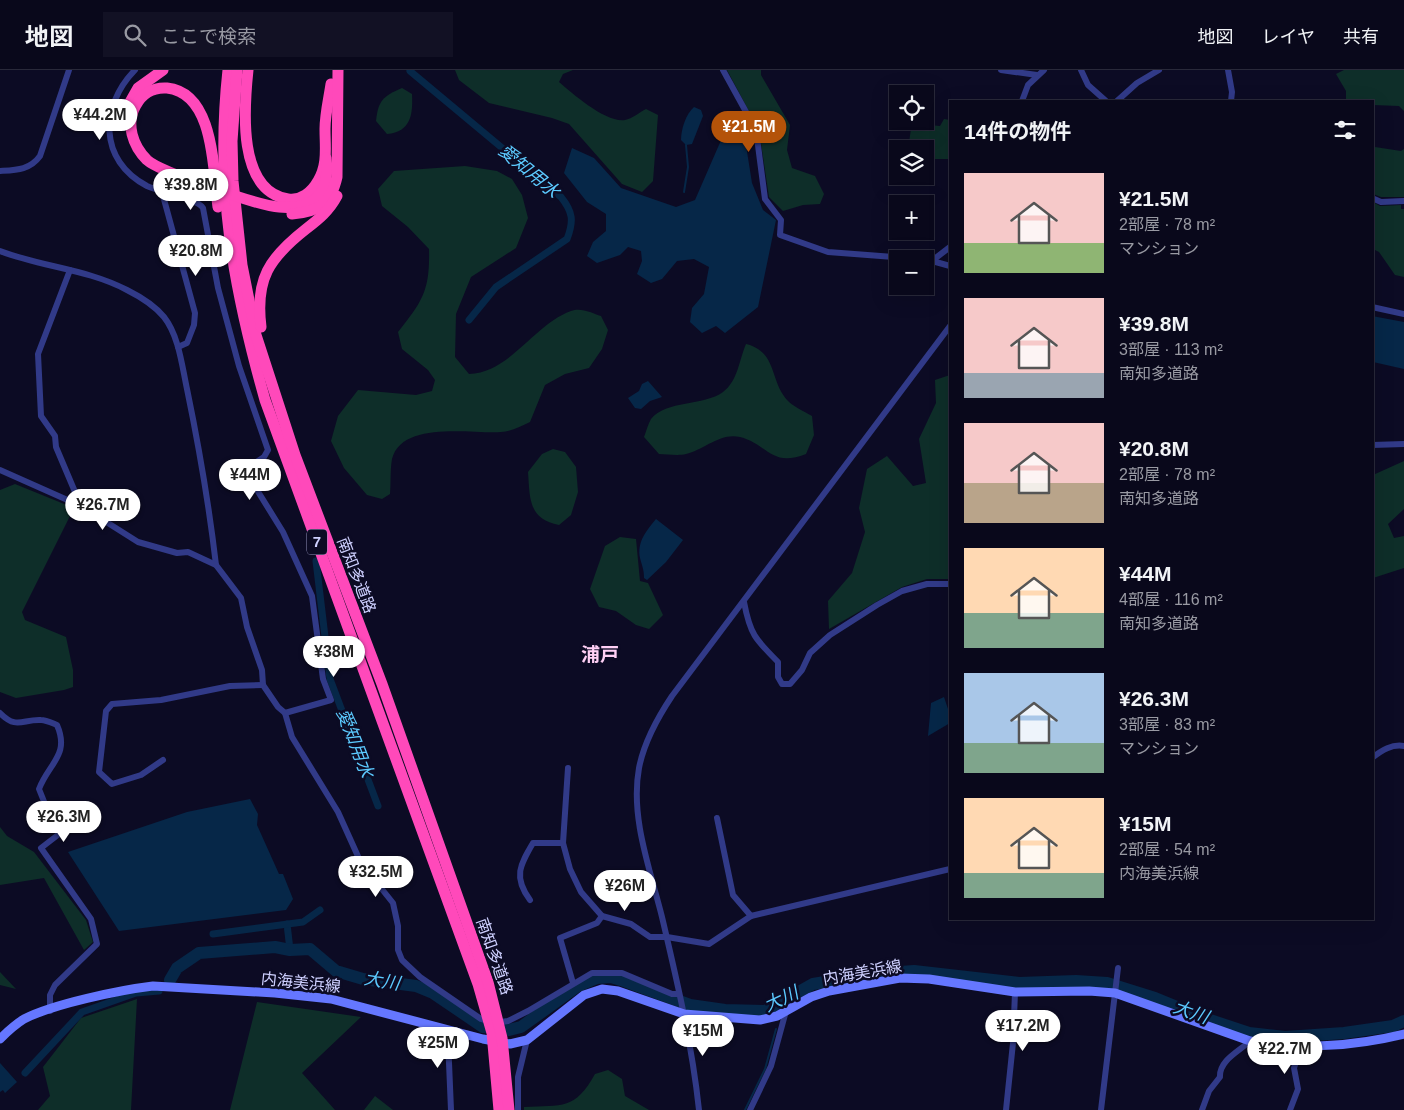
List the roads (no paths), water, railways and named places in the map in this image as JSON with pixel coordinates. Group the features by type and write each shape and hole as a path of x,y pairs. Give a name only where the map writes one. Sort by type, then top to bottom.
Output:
{"highway":[{"path":"163,70 144,82 133,94 125,112 125,133 135,155 155,173 250,202 277,207 302,206 311,203 327,181 332,158 338,70"},
{"name":"南知多道路","path":"228,70 223,141 225,212 233,274 247,336 266,400 488,997"},
{"name":"南知多道路","path":"238,70 232,141 233,181 246,294 259,343 295,455 382,684 488,997 510,1110"},
{"path":"248,70 247,144 253,173 264,186 278,196 298,199 305,196 318,182 332,158"},
{"path":"295,455 297,446 260,327 258,307 260,287 265,272 281,250 318,221 333,204 342,178 332,158 325,128 332,70"},
{"path":"203,187 163,171 148,161 139,150 132,136 131,116 139,100 146,94 163,88 185,94 203,117 209,135 228,267 233,274"},
{"name":"南知多道路","path":"499,1110 500,1056"}],"main road":[{"name":"内海美浜線","path":"0,1039 24,1020 50,1011 136,988 172,986 331,999 510,1044 527,1040 584,995 602,989 618,991 683,1011 760,1020 771,1018 811,997 829,991 900,978 929,978 1015,992 1089,991 1115,994 1250,1041 1301,1046 1360,1042 1404,1034"}],"street":[{"path":"0,171 23,169 34,164 40,156 70,70"},
{"path":"135,70 120,87 110,116 109,132 114,150 126,168 140,181 162,192 198,202 203,208 218,288 240,366 268,450 264,457 250,467 249,477 283,532 312,596 320,663 331,700 285,713"},
{"path":"723,70 756,130 766,199 781,220 780,235 828,252 889,257"},
{"path":"1001,70 1037,75"},
{"path":"1022,100 1028,85 1044,70"},
{"path":"1081,70 1088,85 1105,100"},
{"path":"1118,100 1137,83 1159,70"},
{"path":"1228,70 1232,92 1231,100"},
{"path":"162,192 195,313 194,325 187,343 178,347"},
{"path":"1374,199 1381,202 1404,201"},
{"path":"934,259 949,248"},
{"path":"0,251 21,259 89,274 127,290 153,307 164,317 178,347 208,495 216,565"},
{"path":"934,260 949,266"},
{"path":"70,270 38,354 40,398 41,416 55,436 56,447 81,506"},
{"path":"1374,307 1404,314"},
{"path":"699,1110 695,1068 667,937 636,807 639,767 654,727 665,708 949,327"},
{"path":"1374,445 1404,444"},
{"path":"0,470 81,506 138,542 177,553 188,552 216,565 241,598 247,627 262,670 263,685 278,708 285,713 292,737 338,812 361,863 393,903 398,926 398,950 402,960 420,977 480,1019 494,1023 508,1021 554,998 572,983 592,973 622,973 680,996"},
{"path":"744,602 749,627 761,645 778,662 778,677 782,684 790,684 802,670 810,653 830,635 876,605 902,591 927,584 949,584"},
{"path":"163,760 141,775 112,784 99,772 106,711 112,704 161,700 230,686 263,685"},
{"path":"0,714 8,722 23,723 42,719 57,725 62,736 60,755 44,776 39,789 47,809 63,831 41,848 91,919 97,944 56,985 50,995 50,1011"},
{"path":"1374,756 1381,750 1397,745 1404,746"},
{"path":"568,768 563,843 570,870 581,892 602,916 631,924 650,937 667,937 709,944 751,916 949,869"},
{"path":"717,818 734,895 751,916"},
{"path":"530,900 523,891 519,866 533,843 563,843"},
{"path":"572,983 560,938 597,923 602,916"},
{"path":"1101,1110 1118,968"},
{"path":"1006,1110 1014,1043 1015,992"},
{"path":"750,1110 771,1066 786,1011"},
{"path":"450,1030 448,1039 451,1110"},
{"path":"518,1110 518,1077 527,1040"},
{"path":"1202,1110 1208,1091 1220,1077 1220,1072 1229,1057 1250,1041"},
{"path":"1290,1110 1298,1089 1294,1068 1301,1046"}],"water":[{"path":"694,107 701,110 703,116 692,144 686,145 681,140 682,131 686,118"},
{"path":"722,138 745,139 752,183 763,210 776,220 758,307 725,333 716,326 702,333 690,322 692,308 704,294 709,267 694,259 677,261 662,279 651,283 637,274 642,261 641,251 628,247 620,255 597,263 587,256 593,242 606,231 606,214 587,202 564,173 572,148 594,158 621,188 676,207 695,200"},
{"path":"1374,316 1404,322 1404,369 1374,362"},
{"path":"648,381 662,397 650,401 641,409 635,408 628,398 639,391 642,384"},
{"path":"656,519 683,540 666,562 647,580 644,578 639,552 646,532"},
{"path":"944,697 949,712 949,724 928,736 931,703"},
{"path":"250,799 258,814 257,825 279,874 283,874 293,899 286,910 119,931 68,852 187,812"},
{"path":"0,1063 17,1082 5,1093 3,1090 0,1092"}],"waterway":[{"name":"愛知用水","path":"410,71 561,197 570,212 571,227 567,239 496,287 469,320"},
{"path":"684,192 688,167 686,145"},
{"name":"愛知用水","path":"316,561 330,679 378,806"},
{"name":"愛知用水","path":"213,934 303,922 320,910"},
{"name":"愛知用水","path":"287,924 290,950"},
{"name":"大川","path":"170,980 177,968 199,953 275,947 290,950 310,949 336,971 363,979 416,986 433,993 483,1027 509,1030 521,1027 578,986 597,978 611,977 690,1005 725,1010 765,1011 813,984 873,974 914,971 1019,983 1076,981 1107,983 1155,998 1204,1018 1249,1033 1285,1037 1344,1033 1393,1026 1404,1021"},
{"name":"愛知用水","path":"25,1073 82,1012 136,993 159,991"},
{"path":"745,1110 765,1069 776,1029"}],"district":[{"name":"浦戸","path":"600,654"}]}
